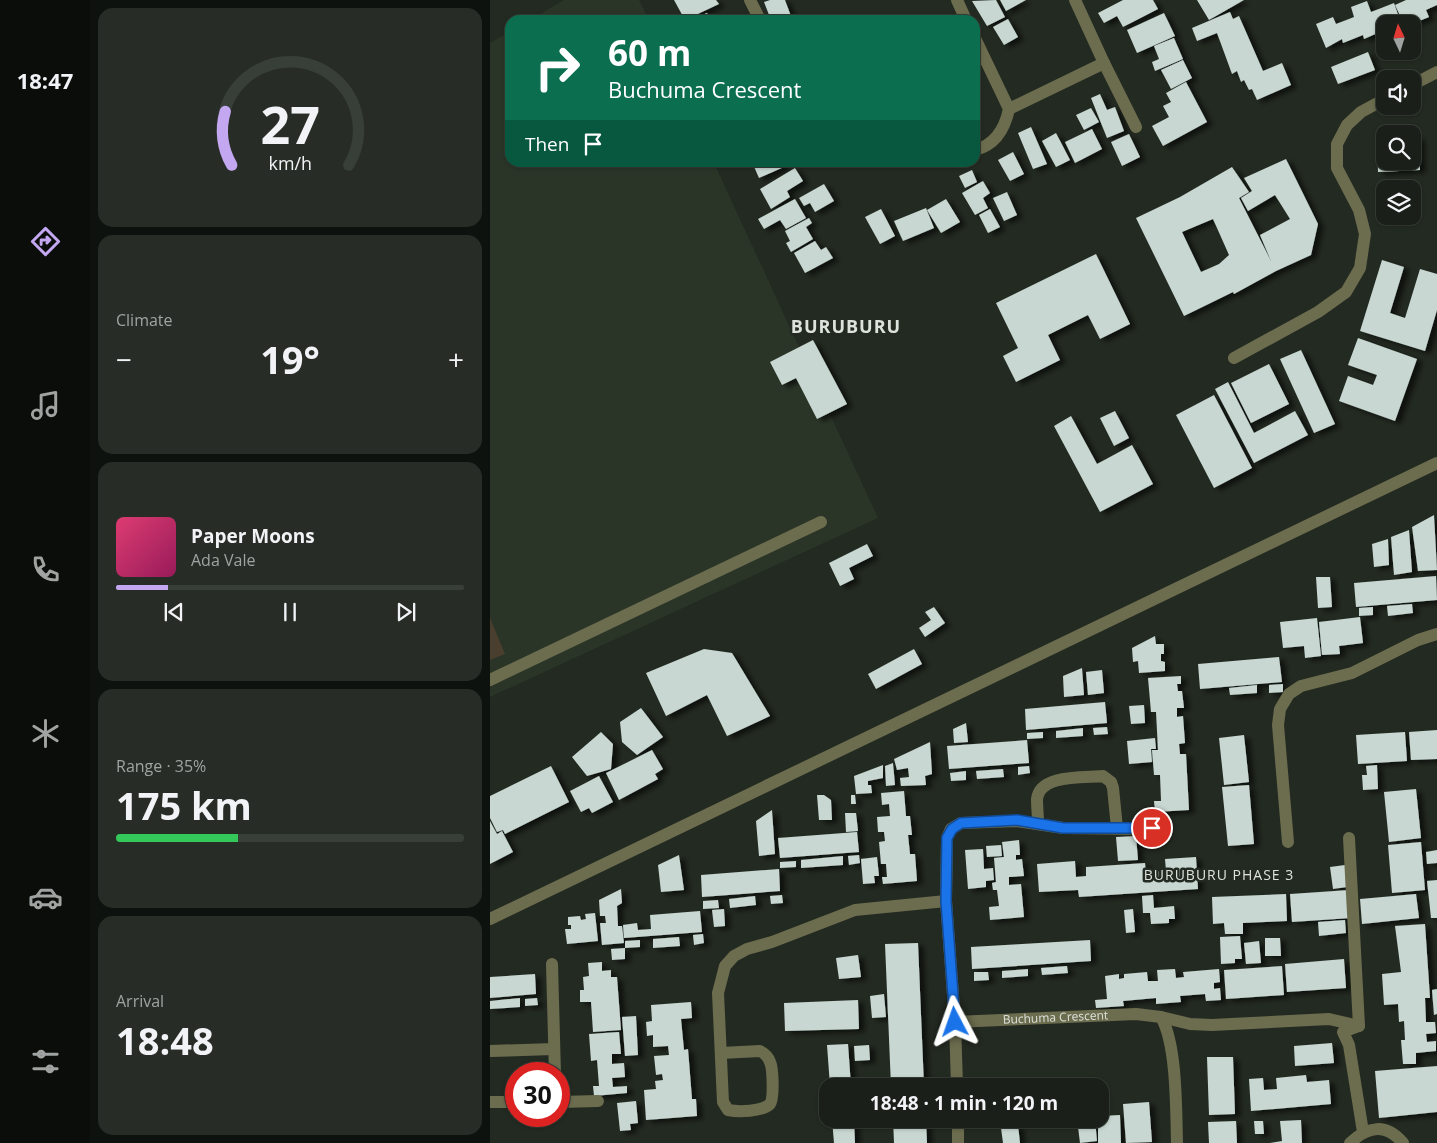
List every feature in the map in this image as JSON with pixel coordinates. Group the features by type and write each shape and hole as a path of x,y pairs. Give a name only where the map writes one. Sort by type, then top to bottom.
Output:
{"street":[{"path":"750,0 758,15"},
{"path":"957,0 964,15"},
{"path":"1075,0 1136,127"},
{"path":"980,48 1009,109 1006,126 995,138 980,147"},
{"path":"1009,109 1104,63"},
{"path":"1421,80 1437,72"},
{"path":"1234,358 1318,312 1346,292 1360,268 1365,234 1359,210 1337,168 1337,144 1347,125 1361,112 1376,104"},
{"path":"490,919 1437,464"},
{"path":"490,680 820,522"},
{"path":"1288,842 1278,725 1280,709 1289,694 1301,686 1352,673 1418,640 1437,634"},
{"path":"1038,823 1037,798 1042,787 1049,781 1103,776 1111,782 1113,788 1117,828"},
{"path":"957,1078 955,1022 946,901 947,838 952,829 961,823 1017,820 1063,828 1152,828"},
{"path":"1349,838 1359,1026 1343,1032 1349,1045 1363,1132"},
{"path":"721,1053 760,1051 765,1054 771,1063 773,1097 768,1105 763,1108 733,1111 725,1107 723,1102 718,993 725,966 734,956 747,949 772,942 856,910 946,901"},
{"path":"552,964 555,1062"},
{"name":"Buchuma Crescent","path":"955,1022 1136,1014 1161,1017 1190,1024 1212,1025 1329,1019 1359,1026"},
{"path":"1161,1017 1166,1027 1174,1079 1178,1143"},
{"path":"490,1052 554,1049"},
{"path":"490,1102 505,1102"},
{"path":"570,1102 598,1102"},
{"path":"958,1128 958,1143"},
{"path":"1350,1143 1363,1132 1380,1129 1396,1134 1403,1143"}],"shaded area":[{"path":"564,0 639,0 646,15 538,15"},
{"path":"505,35 505,167 716,167 878,518 490,697 490,43"},
{"path":"490,618 505,654 490,660"}],"building":[{"path":"674,0 716,0 719,4 696,15 682,15"},
{"path":"785,0 791,15 769,15 764,2"},
{"path":"996,0 1005,17 987,26 972,1"},
{"path":"1000,0 1026,0 1006,11"},
{"path":"1123,0 1153,0 1158,9 1123,27 1117,16 1104,23 1098,13"},
{"path":"1197,0 1244,0 1209,20"},
{"path":"1406,0 1437,0 1437,5 1426,10 1429,17 1421,20 1421,15 1400,15 1395,5"},
{"path":"1367,1 1371,12 1394,3 1398,15 1376,15 1376,34 1364,39 1363,35 1343,43 1342,39 1326,48 1316,24 1333,17 1336,24 1354,17 1351,7"},
{"path":"1230,12 1233,19 1239,16 1263,71 1282,63 1291,85 1257,100 1252,89 1249,90 1244,80 1241,82 1237,71 1232,74 1217,33 1197,41 1192,28"},
{"path":"1164,13 1175,36 1137,53 1127,30"},
{"path":"1008,19 1018,37 1004,45 993,27"},
{"path":"1174,38 1183,59 1155,71 1152,62 1159,59 1154,46"},
{"path":"1368,52 1375,70 1338,84 1331,67"},
{"path":"1183,60 1192,78 1171,89 1161,70"},
{"path":"1186,82 1207,122 1163,146 1152,126 1169,117 1163,106 1171,102 1166,93"},
{"path":"1100,94 1107,110 1115,107 1124,131 1107,138 1091,98"},
{"path":"1091,108 1099,122 1084,130 1076,115"},
{"path":"1031,127 1047,164 1033,169 1018,133"},
{"path":"1092,129 1102,149 1075,163 1065,142"},
{"path":"1056,133 1070,160 1056,167 1042,141"},
{"path":"1129,134 1140,157 1122,166 1111,142"},
{"path":"1013,152 1024,174 1010,181 998,160"},
{"path":"1286,159 1318,224 1311,255 1276,271 1234,294 1233,292 1184,316 1136,218 1180,197 1232,167 1249,192 1239,198 1271,261 1260,235 1290,219 1275,195 1248,211 1241,198 1252,191 1244,178","holes":["1213,219 1229,255 1219,264 1201,272 1182,232"]},
{"path":"754,167 784,167 759,178"},
{"path":"795,168 803,181 787,191 790,197 771,209 760,189"},
{"path":"972,170 977,182 965,188 959,176"},
{"path":"1378,170 1420,170 1378,172"},
{"path":"983,181 990,193 983,198 988,208 975,215 962,193"},
{"path":"824,184 834,201 815,212 810,203 804,206 799,198"},
{"path":"1007,192 1017,215 1004,221 993,198"},
{"path":"795,199 806,218 786,229 780,220 764,229 758,219"},
{"path":"946,199 960,222 941,233 927,210"},
{"path":"926,208 934,228 903,241 894,221"},
{"path":"881,209 895,236 880,244 865,217"},
{"path":"990,209 1000,227 988,233 979,215"},
{"path":"809,218 812,223 806,227 813,239 791,252 786,243 790,241 785,231"},
{"path":"815,241 821,250 826,247 833,258 805,273 794,253"},
{"path":"1096,254 1130,324 1100,339 1088,315 1048,335 1060,360 1016,382 1003,356 1018,348 996,303"},
{"path":"1382,260 1404,267 1390,313 1405,318 1420,269 1437,274 1437,310 1425,351 1360,331"},
{"path":"1358,338 1417,359 1395,421 1339,401 1348,376 1373,385 1377,375 1348,365"},
{"path":"813,340 847,404 817,419 796,378 782,385 770,362"},
{"path":"1301,350 1335,424 1314,433 1280,359"},
{"path":"1269,364 1289,404 1251,423 1231,383"},
{"path":"1228,382 1254,433 1295,411 1308,435 1254,463 1215,389"},
{"path":"1214,395 1252,468 1214,488 1176,415"},
{"path":"1115,411 1129,438 1114,446 1100,418"},
{"path":"1071,416 1097,464 1132,445 1153,484 1100,512 1054,426"},
{"path":"1434,515 1437,570 1418,571 1412,527"},
{"path":"1409,530 1412,572 1394,575 1391,537"},
{"path":"1388,539 1389,565 1374,567 1372,544"},
{"path":"867,544 873,556 849,568 854,579 840,586 829,563"},
{"path":"1436,576 1437,600 1356,607 1354,583"},
{"path":"1316,577 1330,577 1332,607 1318,608"},
{"path":"1412,604 1413,613 1388,616 1387,606"},
{"path":"934,607 945,623 925,637 919,628 931,620 925,612"},
{"path":"1373,607 1373,615 1359,616 1359,608"},
{"path":"1360,617 1363,643 1339,646 1340,654 1322,655 1319,622"},
{"path":"1317,618 1321,656 1305,658 1304,646 1283,648 1280,622"},
{"path":"1155,636 1156,644 1164,644 1164,654 1161,654 1161,661 1165,662 1165,671 1139,673 1138,661 1133,662 1132,648"},
{"path":"704,649 732,653 770,716 727,736 707,695 666,716 646,673"},
{"path":"914,649 922,664 876,689 868,674"},
{"path":"1279,657 1282,682 1200,689 1198,664"},
{"path":"1082,668 1084,695 1064,697 1063,676"},
{"path":"1102,670 1104,693 1088,695 1086,672"},
{"path":"1181,676 1181,684 1177,684 1178,691 1182,691 1184,708 1177,708 1177,717 1183,716 1185,743 1179,744 1180,754 1186,754 1189,810 1155,812 1154,801 1161,801 1160,775 1154,775 1152,750 1158,750 1156,712 1151,712 1148,678"},
{"path":"1283,684 1283,692 1269,693 1269,685"},
{"path":"1257,685 1257,693 1230,695 1229,688"},
{"path":"1105,702 1107,723 1026,730 1025,709"},
{"path":"1144,705 1145,723 1131,724 1129,706"},
{"path":"641,708 663,737 637,755 622,742 620,722"},
{"path":"966,723 968,742 954,743 953,729"},
{"path":"1107,727 1108,734 1094,735 1093,728"},
{"path":"1083,728 1083,736 1056,738 1056,731"},
{"path":"1437,730 1437,759 1411,760 1409,732"},
{"path":"601,732 613,744 611,769 587,776 572,757"},
{"path":"1043,732 1043,738 1027,739 1027,733"},
{"path":"1405,732 1407,761 1358,764 1356,735"},
{"path":"1244,735 1249,782 1224,785 1219,738"},
{"path":"1155,738 1156,749 1151,749 1152,762 1129,764 1127,741"},
{"path":"1027,740 1029,763 949,769 947,746"},
{"path":"930,742 932,774 925,776 926,785 901,786 900,778 909,777 908,768 897,770 894,759"},
{"path":"652,750 663,769 655,774 658,779 619,800 606,773"},
{"path":"893,763 895,785 886,786 885,766"},
{"path":"883,765 883,778 868,781 868,785 871,785 872,793 856,794 854,776"},
{"path":"1377,765 1378,789 1363,790 1362,775 1367,775 1366,766"},
{"path":"551,766 569,802 505,834 503,830 497,832 490,818 490,796"},
{"path":"1029,766 1030,773 1018,775 1018,767"},
{"path":"1003,769 1004,777 977,779 976,771"},
{"path":"966,771 966,780 951,781 950,773"},
{"path":"599,776 613,802 592,813 589,808 581,812 570,791"},
{"path":"1249,785 1254,844 1228,846 1222,787"},
{"path":"1416,789 1421,838 1389,842 1384,792"},
{"path":"904,791 906,816 910,816 912,835 908,835 910,854 915,854 917,881 883,884 882,877 887,877 886,864 881,864 879,842 885,841 884,832 878,832 877,817 890,816 889,804 882,805 881,793"},
{"path":"817,795 824,795 831,800 832,820 819,820"},
{"path":"851,795 855,795 856,804 851,804"},
{"path":"772,810 775,854 759,856 756,821"},
{"path":"845,813 856,813 858,831 846,832"},
{"path":"490,821 497,834 502,831 513,852 490,864"},
{"path":"857,832 859,852 780,858 778,838"},
{"path":"1136,836 1138,860 1118,861 1116,837"},
{"path":"1019,840 1020,855 1016,855 1016,860 1022,859 1024,876 1009,877 1009,885 1021,884 1024,917 990,920 989,907 999,906 997,890 993,890 992,883 996,882 994,858 1004,857 1002,842"},
{"path":"1421,842 1425,890 1392,893 1388,845"},
{"path":"1001,845 1002,856 987,857 986,846"},
{"path":"983,849 984,869 993,868 994,880 986,881 986,887 968,889 965,850"},
{"path":"1437,850 1437,863 1427,864 1426,852"},
{"path":"679,855 684,890 661,892 658,865"},
{"path":"859,855 860,863 849,865 848,856"},
{"path":"843,856 843,865 801,868 801,860"},
{"path":"877,857 879,876 874,876 875,883 863,884 861,859"},
{"path":"1196,857 1198,889 1079,897 1078,890 1039,892 1037,864 1075,861 1076,877 1086,876 1086,867 1145,863 1146,872 1166,871 1165,859"},
{"path":"796,861 796,867 780,868 780,862"},
{"path":"1345,865 1347,887 1333,889 1330,867"},
{"path":"779,869 780,891 702,897 701,875"},
{"path":"1437,880 1437,918 1431,918 1427,881"},
{"path":"621,889 622,903 617,906 618,926 622,926 624,943 602,945 600,923 606,923 605,916 600,916 599,900"},
{"path":"1349,890 1351,918 1292,922 1290,894"},
{"path":"1286,894 1287,921 1243,923 1243,934 1225,934 1224,923 1213,924 1212,897"},
{"path":"1416,894 1419,918 1362,924 1360,899"},
{"path":"782,895 783,903 771,904 770,896"},
{"path":"1153,895 1154,908 1174,906 1175,919 1169,919 1169,923 1151,924 1150,913 1143,913 1142,896"},
{"path":"755,896 756,905 730,908 729,899"},
{"path":"718,900 719,908 703,909 703,901"},
{"path":"724,909 725,926 714,927 712,910"},
{"path":"1133,909 1135,932 1126,933 1124,910"},
{"path":"700,911 702,932 624,938 623,925 637,923 638,930 651,929 650,915"},
{"path":"595,913 598,941 567,944 565,929 571,929 571,925 568,925 568,917 580,916 581,920 586,919 585,914"},
{"path":"1345,920 1346,933 1319,936 1318,922"},
{"path":"1425,924 1430,998 1425,998 1426,1022 1435,1022 1436,1033 1426,1034 1427,1042 1436,1041 1436,1051 1416,1053 1416,1064 1403,1064 1401,1040 1405,1040 1404,1021 1399,1022 1398,1004 1384,1005 1382,974 1401,972 1395,926"},
{"path":"703,934 704,943 694,945 693,935"},
{"path":"1240,936 1242,959 1235,959 1235,963 1221,964 1220,937"},
{"path":"679,937 680,946 653,948 653,939"},
{"path":"1265,938 1280,938 1281,956 1265,956"},
{"path":"640,940 640,947 625,948 625,941"},
{"path":"1090,940 1091,961 972,969 971,947"},
{"path":"1259,941 1261,963 1246,964 1244,943"},
{"path":"918,943 924,1078 891,1078 885,944"},
{"path":"625,948 625,959 612,960 611,949"},
{"path":"858,955 861,977 839,979 836,958"},
{"path":"1344,959 1346,988 1287,992 1285,964"},
{"path":"602,962 602,971 611,970 611,977 617,977 621,1030 593,1032 591,1002 580,1002 580,990 584,990 583,977 589,976 588,963"},
{"path":"1067,966 1068,973 1042,975 1041,968"},
{"path":"1282,966 1284,995 1226,999 1224,970"},
{"path":"1028,969 1028,976 1002,978 1002,971"},
{"path":"1175,969 1176,978 1184,977 1183,972 1219,969 1220,982 1214,983 1214,989 1220,988 1221,1000 1206,1001 1205,994 1180,996 1181,1002 1156,1004 1156,998 1123,1001 1124,1006 1096,1008 1095,1000 1107,999 1105,976 1119,974 1119,979 1124,978 1124,974 1147,972 1148,981 1158,981 1157,970"},
{"path":"974,972 988,972 989,980 974,981"},
{"path":"535,974 536,994 490,998 490,977"},
{"path":"1437,989 1437,1014 1434,1015 1432,990"},
{"path":"884,994 886,1017 872,1018 870,996"},
{"path":"520,998 520,1007 490,1009 490,1001"},
{"path":"537,998 538,1005 525,1006 525,999"},
{"path":"858,1000 859,1029 785,1031 784,1003"},
{"path":"691,1002 692,1018 681,1019 684,1050 688,1049 692,1099 696,1099 697,1116 646,1120 644,1090 656,1089 655,1081 663,1080 662,1074 656,1075 654,1056 669,1055 668,1046 653,1047 653,1035 647,1036 646,1022 652,1021 651,1005"},
{"path":"636,1016 638,1055 625,1056 622,1017"},
{"path":"619,1032 621,1054 612,1054 612,1064 624,1063 625,1077 612,1078 613,1087 627,1086 627,1093 594,1096 593,1086 599,1086 597,1060 591,1061 589,1034"},
{"path":"1332,1043 1334,1063 1295,1066 1294,1046"},
{"path":"848,1044 850,1078 829,1078 827,1045"},
{"path":"869,1045 870,1060 855,1061 854,1046"},
{"path":"1207,1057 1233,1057 1235,1114 1209,1115"},
{"path":"1437,1066 1437,1112 1379,1118 1375,1071"},
{"path":"1306,1075 1307,1082 1329,1080 1331,1104 1251,1111 1249,1079 1263,1078 1264,1090 1277,1089 1276,1078"},
{"path":"636,1101 638,1123 630,1124 631,1130 620,1131 617,1103"},
{"path":"1149,1102 1152,1142 1126,1143 1123,1104"},
{"path":"1120,1115 1121,1143 1098,1143 1098,1128 1109,1128 1109,1116"},
{"path":"1301,1120 1302,1143 1270,1143 1282,1141 1280,1121"},
{"path":"1236,1121 1237,1143 1209,1143 1208,1122"},
{"path":"1254,1121 1263,1121 1264,1134 1255,1134"},
{"path":"833,1128 854,1128 855,1143 834,1143"},
{"path":"893,1128 926,1128 927,1143 894,1143"},
{"path":"1001,1128 1018,1128 1020,1143 1003,1143"},
{"path":"1078,1128 1096,1128 1097,1141 1080,1143"}],"district":[{"name":"BURUBURU","path":"846,327"},
{"name":"BURUBURU PHASE 3","path":"1219,875"}],"route":[{"path":"955,1022 946,901 947,838 952,829 961,823 1017,820 1063,828 1152,828"}]}
